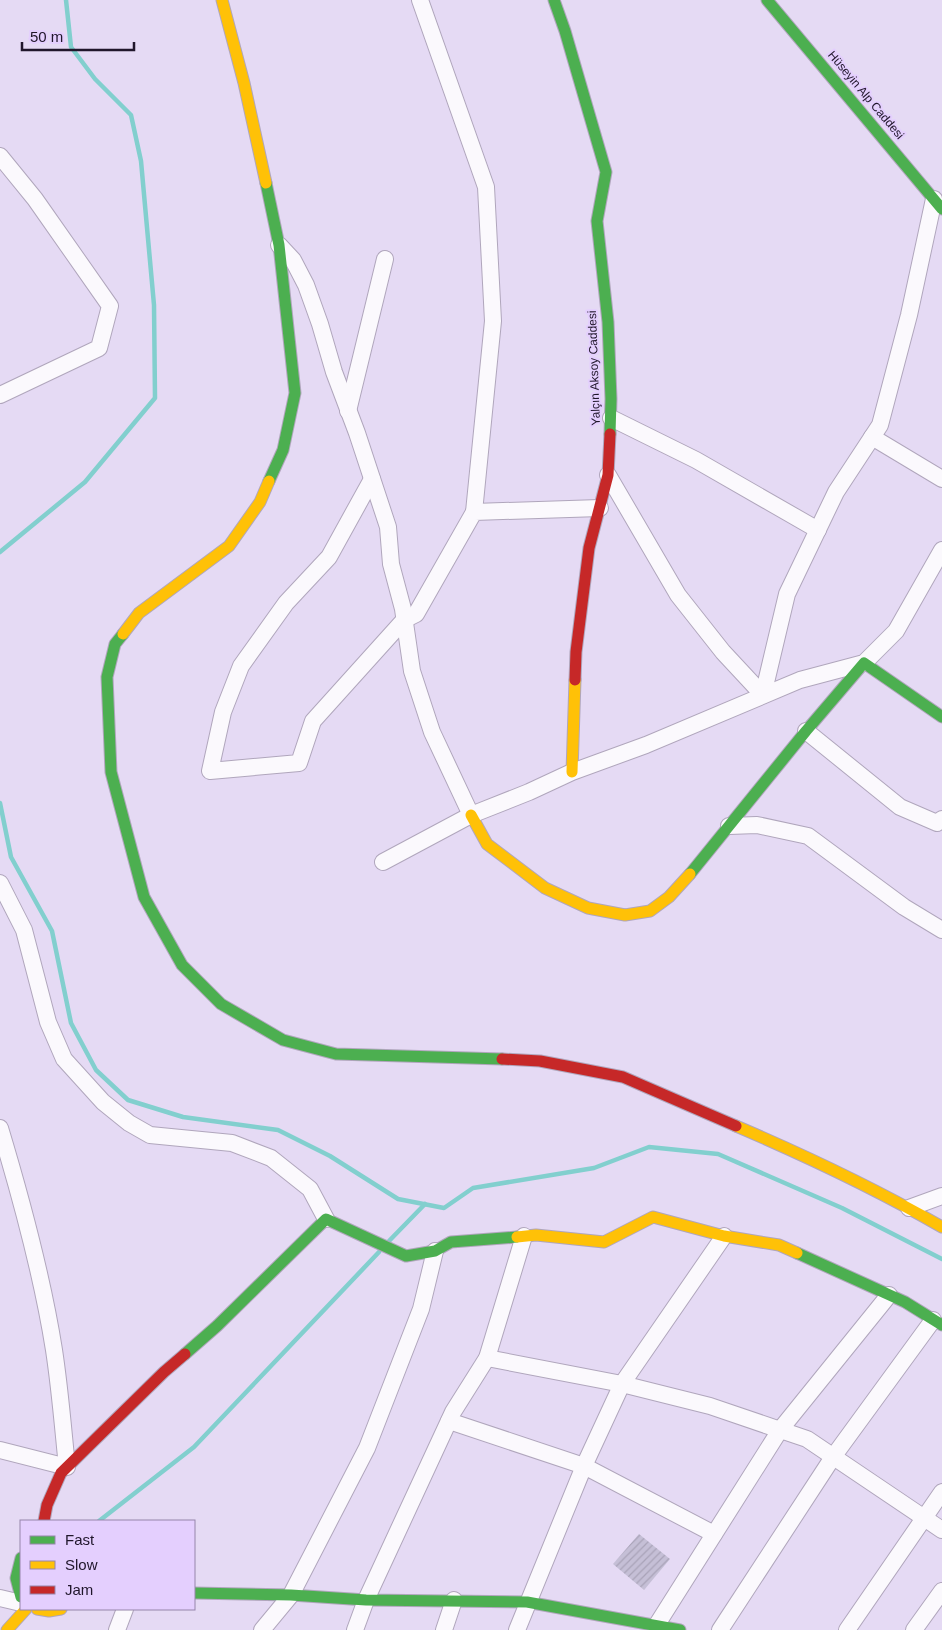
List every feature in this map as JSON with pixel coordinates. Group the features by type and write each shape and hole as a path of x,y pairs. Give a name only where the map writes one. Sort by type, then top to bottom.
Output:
{"street":[{"path":"222,0 244,83 279,246 295,393 283,450 260,502 229,546 139,613 115,644 107,677 111,772 144,897 182,965 221,1004 283,1040 336,1054 469,1057 540,1061 623,1077 787,1148 909,1208 942,1227"},
{"path":"372,479 329,557 286,603 242,666 222,712 210,771 299,764 313,721 404,620 416,614 474,512 493,321 486,188 420,0"},
{"name":"Yalçın Aksoy Caddesi","path":"554,0 565,31 606,172 597,221 608,322 611,399 608,475 590,548 576,652 572,772"},
{"name":"Hüseyin Alp Caddesi","path":"767,0 938,204"},
{"path":"0,156 35,199 110,306 99,348 0,395"},
{"path":"763,695 787,594 836,492 880,425 938,204"},
{"path":"279,246 292,260 306,285 388,527 391,564 404,620 412,671 432,732 471,815 487,844 545,888 588,908 625,915 650,911 669,897 864,663 896,631 942,550"},
{"path":"348,411 385,260"},
{"path":"610,418 696,460 818,530"},
{"path":"872,437 942,479"},
{"path":"608,475 678,595 723,652 763,695"},
{"path":"474,512 600,508"},
{"path":"383,862 471,815 529,792 572,772 646,746 800,680 864,663 942,717"},
{"path":"806,732 900,807 937,823 942,819"},
{"path":"729,826 757,825 808,836 904,907 942,930"},
{"path":"0,883 24,930 48,1022 64,1058 103,1102 129,1123 150,1135 232,1143 271,1158 310,1189 326,1219 406,1256 434,1251 451,1242 536,1235 604,1242 653,1217 724,1236 779,1246 905,1302 937,1323 833,1457 720,1630"},
{"path":"0,1128 23,1204 54,1349 67,1467"},
{"path":"909,1208 942,1196"},
{"path":"44,1520 47,1504 61,1474 67,1467 164,1372 216,1326 326,1219"},
{"path":"355,1630 366,1600 449,1421 487,1358 524,1236"},
{"path":"517,1630 584,1466 622,1384 724,1236"},
{"path":"262,1630 291,1595 366,1448 422,1309 434,1251"},
{"path":"656,1626 780,1430 890,1295"},
{"path":"487,1358 622,1384 710,1406 807,1439 942,1530"},
{"path":"449,1421 584,1466 714,1534"},
{"path":"0,1450 67,1467"},
{"path":"847,1630 942,1492"},
{"path":"20,1560 15,1577 20,1595"},
{"path":"914,1630 942,1592"},
{"path":"195,1594 291,1595 366,1600 527,1602 680,1630"},
{"path":"0,1598 20,1603"},
{"path":"444,1630 454,1600"},
{"path":"7,1630 25,1610"},
{"path":"117,1630 124,1610"}],"building":[{"path":"639,1534 670,1559 644,1590 613,1564"}],"waterway":[{"path":"0,552 85,482 155,398 154,305 141,161 131,115 95,79 71,47 66,0"},
{"path":"0,803 11,857 52,931 71,1023 96,1070 128,1100 183,1117 278,1130 330,1156 398,1199 444,1208 473,1188 594,1168 649,1147 718,1154 842,1208 942,1259"},
{"path":"389,1241 425,1204"},
{"path":"100,1520 194,1447 379,1252"}],"traffic: fast":[{"path":"554,0 565,31 606,172 597,221 608,322 611,399 610,434"},
{"path":"767,0 942,209"},
{"path":"266,183 279,245 295,393 283,450 269,481"},
{"path":"123,634 115,644 107,677 111,772 144,897 182,965 221,1004 283,1040 336,1054 502,1059"},
{"path":"690,874 864,663 942,717"},
{"path":"185,1354 217,1326 326,1219 406,1256 435,1251 451,1242 517,1237"},
{"path":"797,1253 905,1302 942,1325"},
{"path":"20,1562 16,1578 20,1593"},
{"path":"195,1593 291,1595 366,1600 527,1602 680,1630"}],"traffic: slow":[{"path":"222,0 244,83 266,183"},
{"path":"123,634 139,613 229,546 260,502 269,481"},
{"path":"572,772 575,680"},
{"path":"471,815 487,844 545,888 588,908 625,915 650,911 669,897 690,874"},
{"path":"736,1126 892,1199 942,1227"},
{"path":"517,1237 536,1235 604,1242 653,1217 724,1236 779,1245 797,1253"},
{"path":"7,1630 25,1610"},
{"path":"43,1610 55,1610"}],"traffic: jam":[{"path":"575,680 576,652 589,548 608,475 610,434"},
{"path":"502,1059 540,1061 623,1077 736,1126"},
{"path":"44,1520 47,1505 61,1473 164,1372 185,1354"}]}
